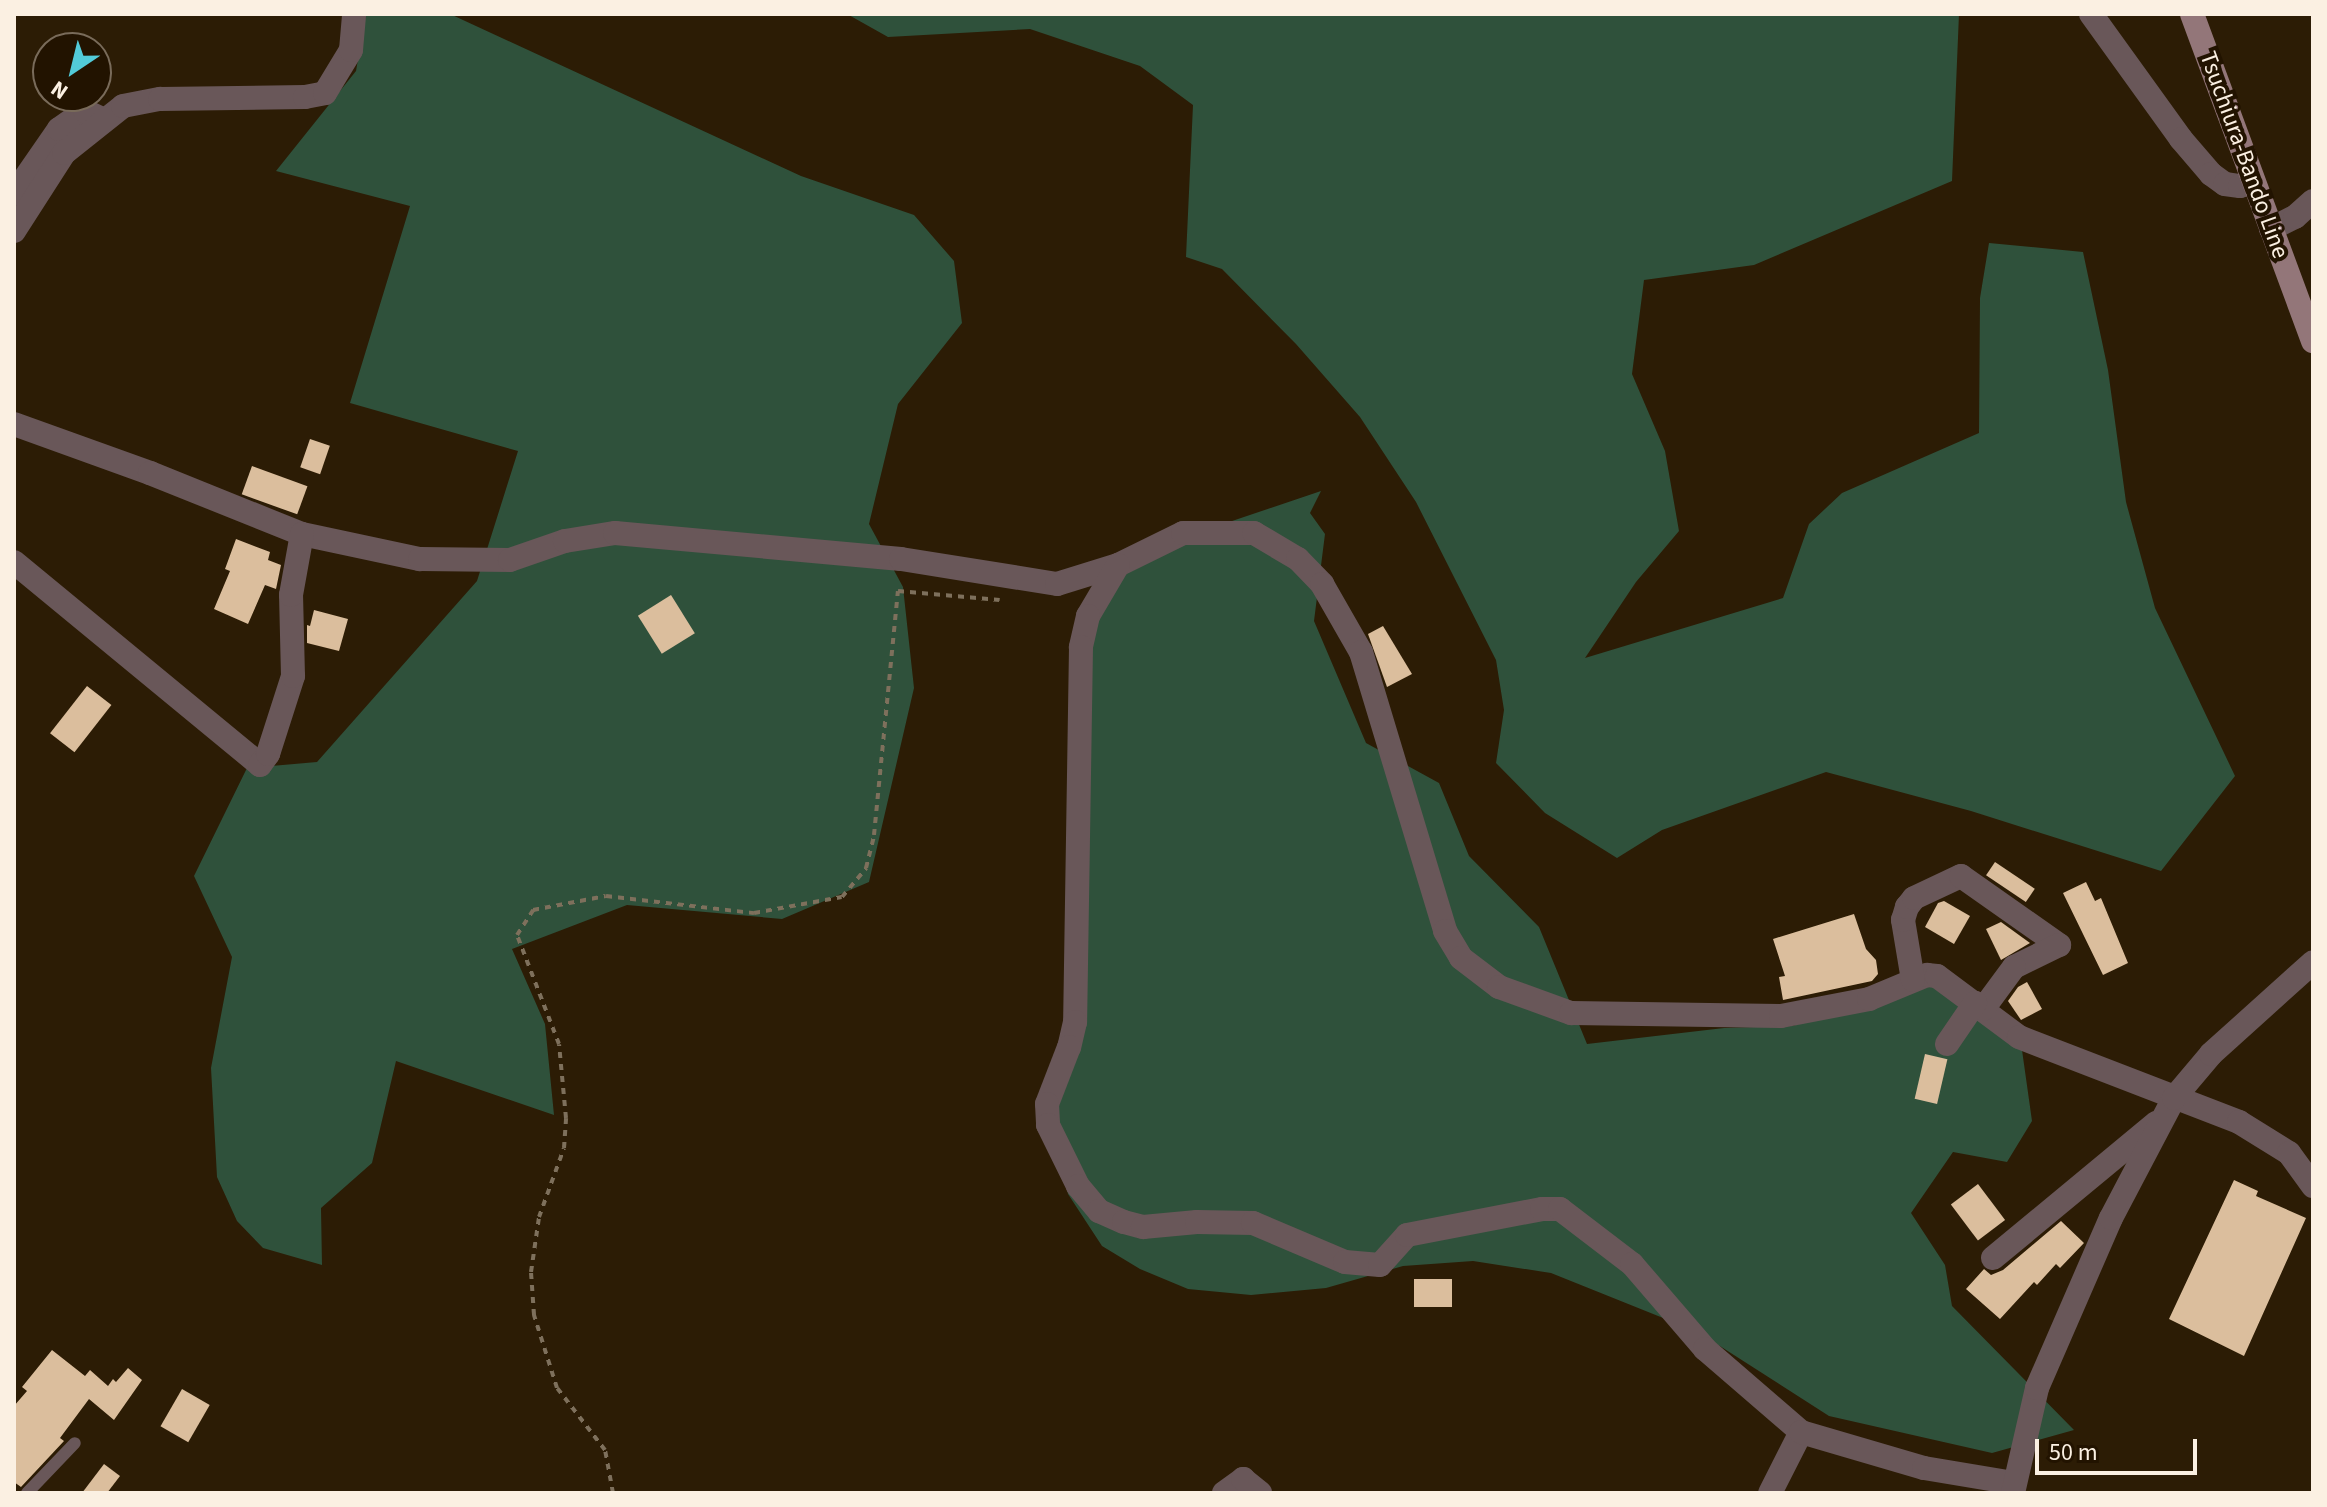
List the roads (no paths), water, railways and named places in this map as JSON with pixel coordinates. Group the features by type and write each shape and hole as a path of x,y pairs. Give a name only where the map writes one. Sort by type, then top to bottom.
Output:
{"main road":[{"name":"Tsuchiura-Bando Line","path":"2192,14 2313,341"}],"street":[{"path":"14,231 64,153 123,106 160,99 305,97 325,93 351,50 354,14"},
{"path":"2091,14 2181,139 2211,174 2225,184 2240,186 2253,182"},
{"path":"14,194 59,129 85,111 104,120"},
{"path":"2271,229 2295,217 2313,201"},
{"path":"14,424 150,473 302,534 420,559 510,560 565,541 615,533 901,559 1057,584 1118,565 1183,533 1254,533 1298,559 1322,584 1361,652 1374,688 1399,787 1445,931 1461,958 1499,987 1571,1013 1781,1016 1869,999 1927,975 1937,976 2019,1037 2169,1108 2239,1122 2289,1153 2313,1186"},
{"path":"14,562 260,765 268,754 293,676 291,595 302,534"},
{"path":"1118,565 1088,616 1081,647 1075,1022 1047,1104 1048,1125 1078,1186 1099,1211 1124,1222 1143,1227 1197,1222 1253,1223 1303,1247 1345,1262 1380,1265 1407,1235 1542,1209 1560,1209 1632,1264 1705,1349 1801,1432 1924,1468 2013,1488 2037,1388 2111,1218 2169,1108 2211,1054 2313,962"},
{"path":"1913,980 1903,920 1907,907 1914,898 1961,876 2059,945 2014,967 1947,1044"},
{"path":"1993,1258 2169,1108"},
{"path":"1770,1493 1801,1432"},
{"path":"1224,1493 1243,1479 1260,1493"}],"lane":[{"path":"27,1493 75,1443"}]}
